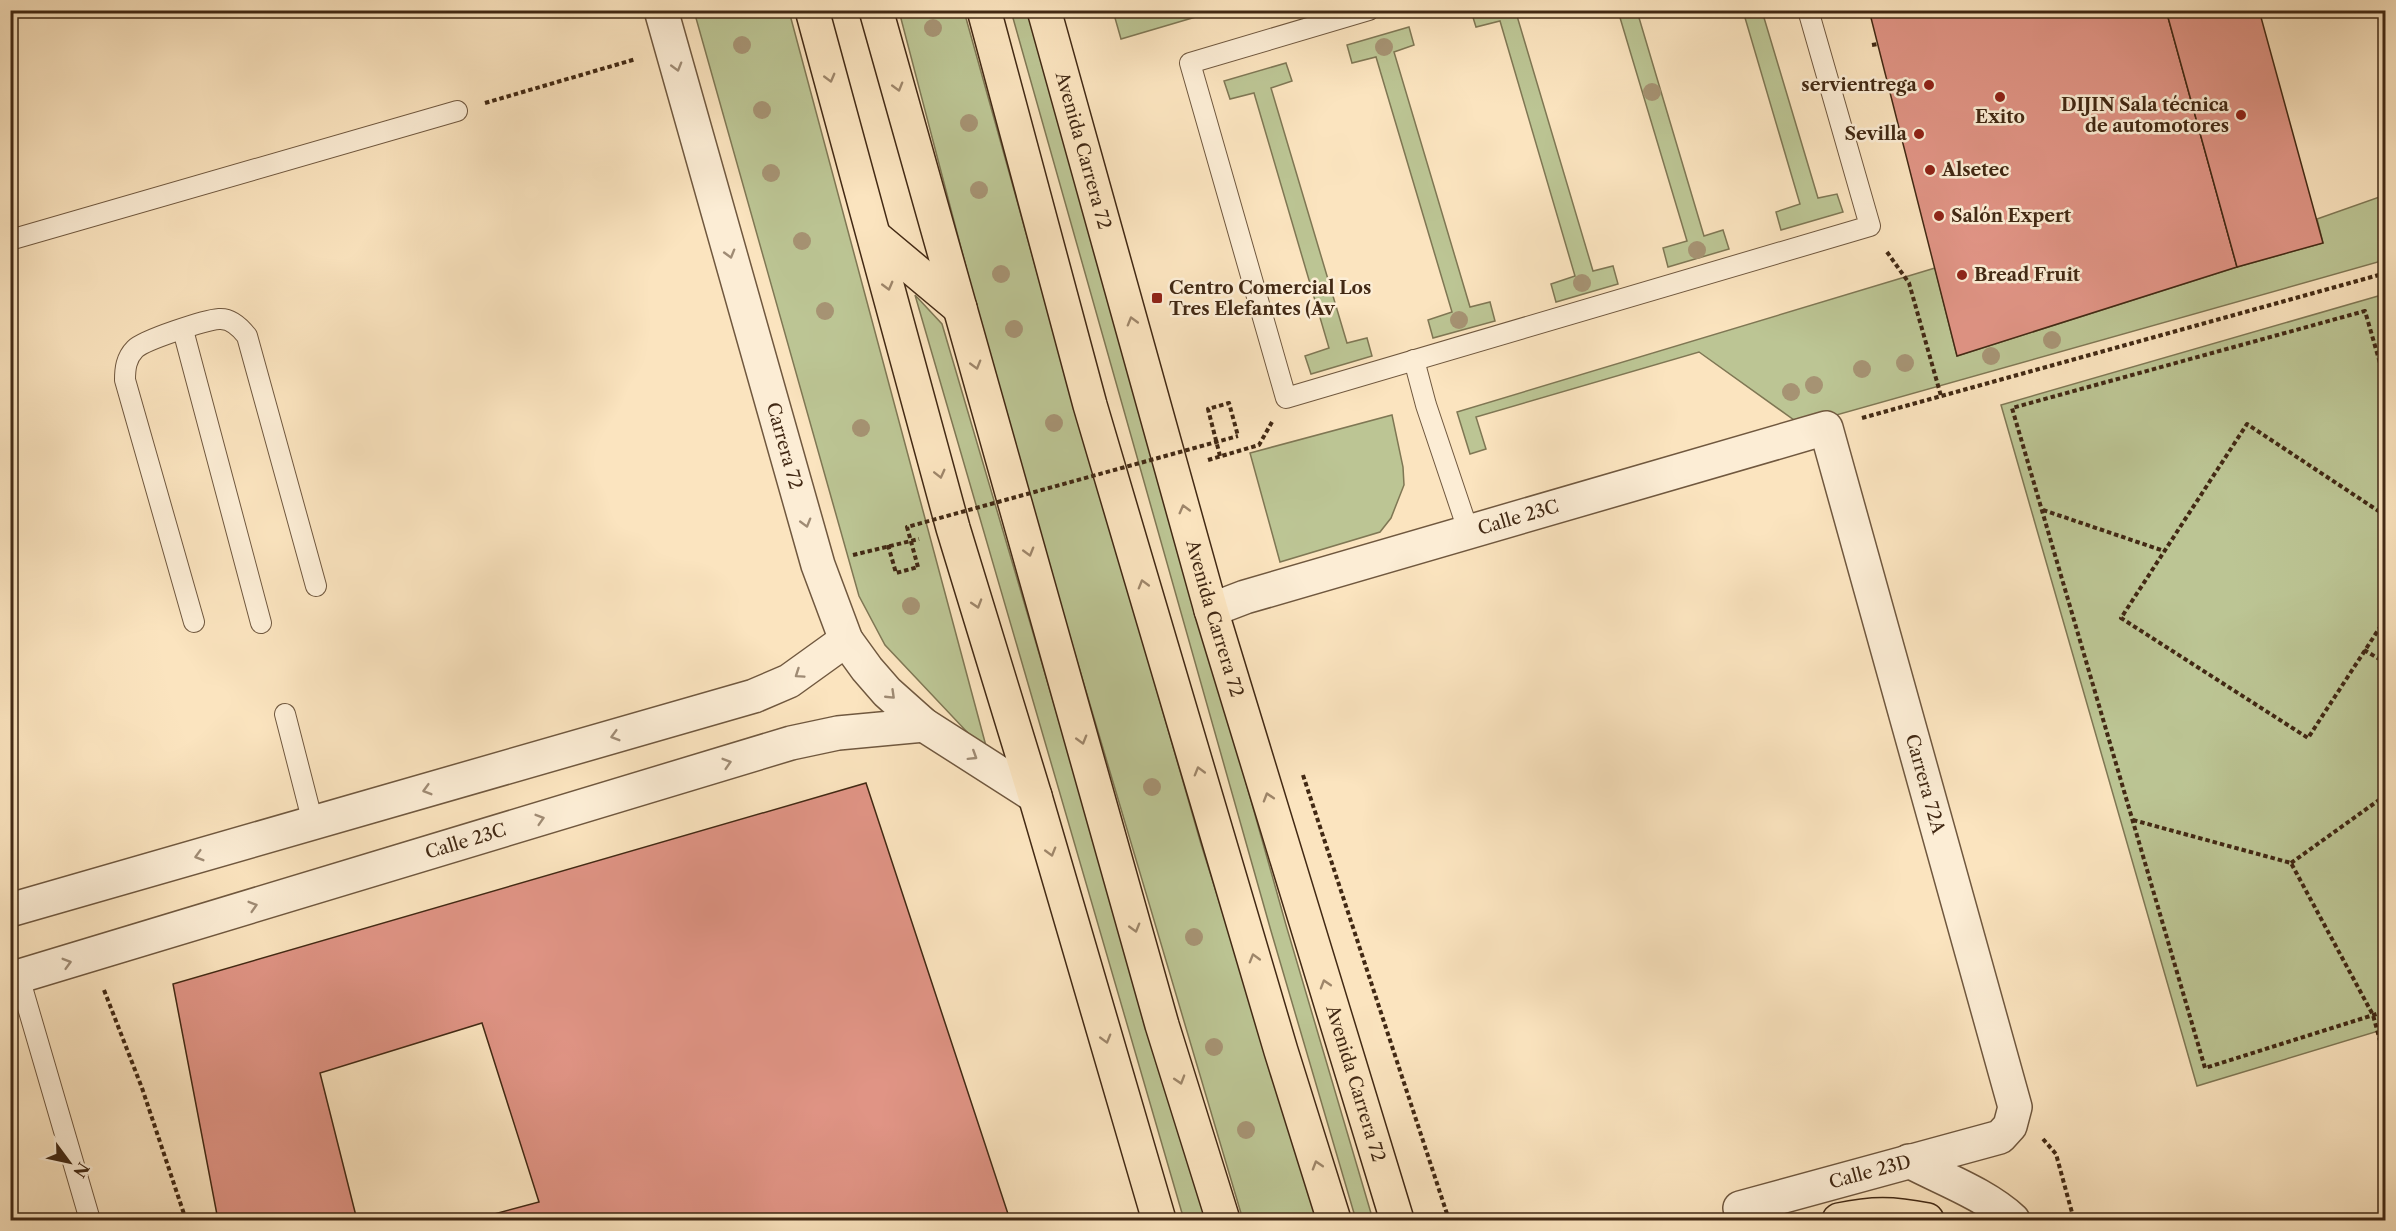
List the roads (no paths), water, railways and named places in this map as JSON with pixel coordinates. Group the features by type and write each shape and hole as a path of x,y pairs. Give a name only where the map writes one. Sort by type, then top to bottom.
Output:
{"highway":[{"path":"812,10 954,528 1159,1221"},
{"path":"876,10 1162,1024 1223,1221"},
{"path":"984,10 1090,405 1281,1051 1335,1221"},
{"name":"Avenida Carrera 72","path":"1044,10 1211,610 1397,1221"},
{"path":"874,237 960,308"},
{"path":"1839,1221 1861,1216 1897,1214 1927,1221"}],"street":[{"name":"Carrera 72","path":"661,10 818,565 846,640 887,692 924,725 1035,796"},
{"name":"Calle 23C","path":"1211,610 1245,597 1826,428"},
{"name":"Carrera 72A","path":"1826,428 2015,1107 2010,1126 2000,1137"},
{"path":"10,910 754,696 789,681 846,640"},
{"name":"Calle 23C","path":"15,978 791,743 838,733 924,725"},
{"name":"Calle 23D","path":"1740,1208 2000,1137"},
{"path":"1909,1161 2005,1212 2013,1221"}],"lane":[{"path":"1369,10 1190,63 1286,398 1870,226 1808,10"},
{"path":"10,240 458,111"},
{"path":"194,622 125,380 127,362 134,350 144,342 220,319 237,325 247,336 316,586"},
{"path":"183,330 261,623"},
{"path":"1414,360 1426,405 1469,533"},
{"path":"285,714 313,824"},
{"path":"15,978 90,1221"}],"place":[{"name":"servientrega","path":"1929,85"},
{"name":"Exito","path":"2000,97"},
{"name":"DIJIN Sala técnica de automotores","path":"2241,115"},
{"name":"Sevilla","path":"1919,134"},
{"name":"Alsetec","path":"1930,170"},
{"name":"Salón Expert","path":"1939,216"},
{"name":"Bread Fruit","path":"1962,275"},
{"name":"Centro Comercial Los Tres Elefantes (Av","path":"1157,298"}]}
